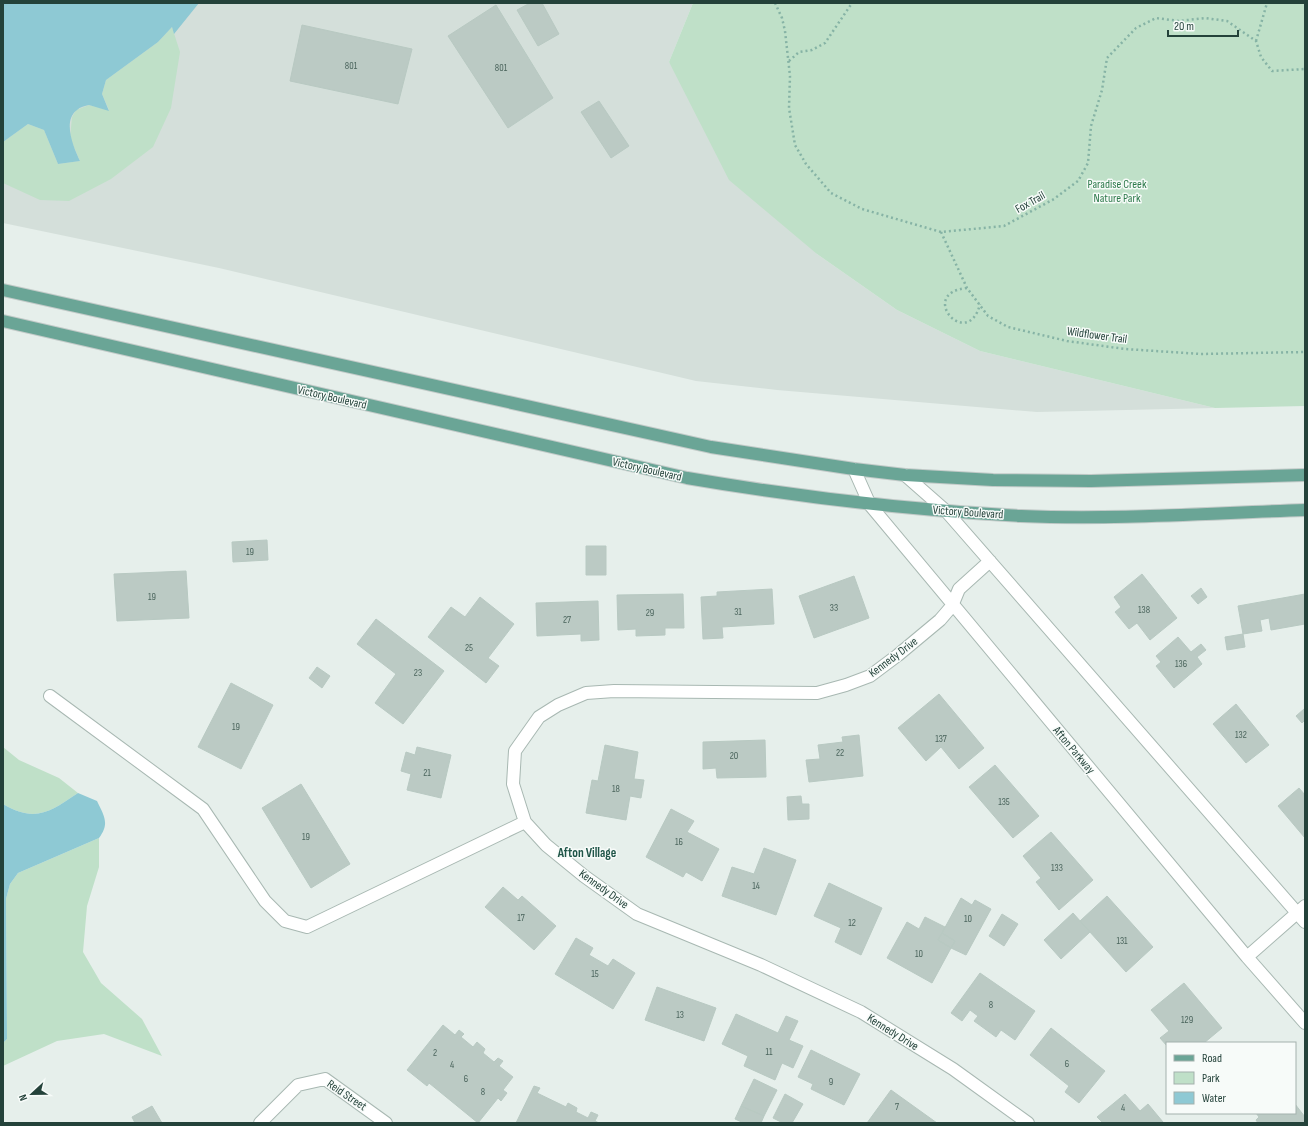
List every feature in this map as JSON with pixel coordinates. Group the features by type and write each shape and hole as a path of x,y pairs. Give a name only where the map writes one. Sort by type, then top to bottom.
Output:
{"main road":[{"path":"3,290 711,448 854,469 905,475 993,480 1091,481 1305,475"},
{"name":"Victory Boulevard","path":"3,321 687,478 772,492 870,504 1023,516 1113,516 1305,510"}],"street":[{"name":"Afton Parkway","path":"854,469 870,504 952,606 1247,957 1305,1023"},
{"path":"905,475 946,511 1302,914 1247,957"},
{"name":"Kennedy Drive","path":"990,561 959,589 952,606 940,620 870,676 846,685 817,693 614,691 586,693 558,705 539,717 515,751 513,784 525,822 546,845 584,876 637,914 761,965 861,1012 953,1069 1028,1123"},
{"path":"50,696 203,809 265,901 285,921 307,927 525,822"},
{"name":"Reid Street","path":"260,1123 298,1084 325,1079 381,1119"}],"path":[{"name":"Fox Trail","path":"775,3 782,18 789,61 789,108 795,145 806,164 832,192 862,208 940,232 1004,226 1054,199 1078,181 1088,163 1091,126 1102,90 1107,58 1136,28 1156,18 1179,21 1205,18 1227,21 1256,41"},
{"path":"789,61 799,52 812,50 825,43 852,3"},
{"path":"1267,3 1256,41 1261,57 1272,71 1305,69"},
{"name":"Wildflower Trail","path":"940,232 966,288 988,316 1008,326 1067,341 1125,349 1201,354 1305,352"},
{"path":"966,288 956,289 947,296 945,306 949,316 958,322 969,322 977,314 980,304"}],"shaded area":[{"path":"127,3 693,3 669,62 817,254 897,310 980,351 1215,408 1037,412 777,390 696,381 219,268 3,223 3,83"}],"green space":[{"name":"Paradise Creek Nature Park","path":"693,3 1305,3 1305,406 1215,408 980,351 897,310 817,254 729,180 669,62"},
{"path":"172,27 180,52 171,108 153,147 111,179 69,201 40,200 3,183 3,142 28,124 44,130 58,164 80,161 70,138 72,117 76,110 89,105 109,110 102,94 106,80 158,42"},
{"path":"3,747 19,760 59,778 78,793 50,810 42,813 24,813 3,804"},
{"path":"99,838 99,867 87,906 83,952 101,983 142,1019 162,1056 104,1034 57,1041 3,1066 3,1043 7,1039 6,899 10,884 18,873"}],"water":[{"path":"3,3 199,3 174,34 172,27 158,42 106,80 102,94 109,111 89,105 77,110 70,121 70,128 72,142 80,161 58,164 44,130 28,124 3,142"},
{"path":"78,793 97,801 102,811 105,824 99,838 18,873 10,884 6,899 7,1039 3,1043 3,804 24,813 42,813 59,805"}],"building":[{"path":"530,3 542,3 559,34 538,46 517,10"},
{"path":"496,5 553,98 508,128 448,36"},
{"path":"302,25 412,49 398,104 290,81"},
{"path":"599,101 629,146 611,158 581,112"},
{"path":"267,540 268,560 233,562 232,542"},
{"path":"586,546 606,546 606,575 586,575"},
{"path":"186,571 189,618 117,621 114,574"},
{"path":"1142,574 1177,618 1150,640 1137,623 1129,629 1115,612 1121,607 1114,597"},
{"path":"854,576 869,618 814,638 799,596"},
{"path":"1201,588 1207,597 1198,604 1191,596"},
{"path":"772,589 774,624 722,627 723,638 703,639 701,597 717,596 717,592"},
{"path":"683,594 684,628 665,628 665,635 636,636 636,629 618,630 617,595"},
{"path":"1305,594 1305,624 1271,630 1269,618 1260,620 1262,631 1243,634 1238,606"},
{"path":"480,597 514,624 488,658 499,666 486,683 428,637 451,607 465,617"},
{"path":"598,601 599,640 581,641 581,634 537,636 536,603"},
{"path":"376,619 444,671 403,724 375,703 396,674 357,644"},
{"path":"1243,634 1245,647 1227,650 1225,637"},
{"path":"1178,637 1191,652 1201,644 1206,650 1197,657 1202,664 1174,688 1156,666 1161,662 1156,656"},
{"path":"317,667 330,676 322,688 309,678"},
{"path":"231,683 273,705 241,769 198,747"},
{"path":"939,694 984,748 959,769 941,747 926,761 898,728"},
{"path":"1236,704 1269,745 1246,763 1213,724"},
{"path":"1304,709 1305,720 1302,723 1296,716"},
{"path":"859,735 863,776 809,782 806,760 820,759 818,745 843,742 842,737"},
{"path":"765,740 766,777 717,778 716,768 703,769 703,742"},
{"path":"605,745 638,752 634,779 644,780 641,798 630,796 626,820 586,813 592,780 598,781"},
{"path":"417,747 451,755 441,798 407,790 411,774 401,771 406,752 415,755"},
{"path":"995,765 1039,816 1013,838 969,787"},
{"path":"301,784 350,864 311,888 262,808"},
{"path":"1299,788 1305,795 1305,838 1278,806"},
{"path":"801,796 802,804 809,804 809,819 788,820 787,797"},
{"path":"671,809 694,821 687,832 719,849 702,881 686,872 683,877 646,857"},
{"path":"1051,832 1093,880 1059,910 1036,882 1041,878 1023,856"},
{"path":"764,848 796,860 776,915 722,896 732,867 754,874"},
{"path":"829,883 882,908 861,955 835,942 841,928 814,916"},
{"path":"503,887 518,900 522,896 556,926 534,950 485,907"},
{"path":"1107,896 1153,947 1126,972 1080,921"},
{"path":"961,898 972,905 975,900 991,909 966,955 951,948 955,941 942,933"},
{"path":"1073,913 1090,932 1061,959 1044,940"},
{"path":"1002,914 1018,924 1004,946 989,936"},
{"path":"925,917 945,927 938,940 951,948 932,983 887,958 907,922 919,929"},
{"path":"942,933 955,941 951,948 938,940"},
{"path":"576,938 593,948 589,955 608,966 613,959 635,973 613,1009 555,974"},
{"path":"980,973 1035,1011 1015,1040 1001,1030 996,1037 974,1021 978,1016 970,1010 962,1021 951,1013"},
{"path":"1184,983 1222,1028 1205,1042 1166,1042 1166,1045 1160,1038 1169,1031 1151,1010"},
{"path":"657,987 716,1008 704,1041 645,1020"},
{"path":"736,1014 778,1033 786,1016 798,1021 789,1040 803,1046 793,1068 782,1063 775,1080 744,1066 748,1056 722,1044"},
{"path":"443,1025 455,1035 459,1030 464,1034 461,1037 473,1047 477,1042 485,1049 483,1053 494,1062 498,1058 503,1061 499,1066 513,1077 503,1090 507,1093 501,1101 498,1098 478,1123 429,1083 427,1086 407,1070"},
{"path":"1051,1028 1105,1071 1079,1103 1065,1092 1069,1086 1030,1055"},
{"path":"811,1050 860,1074 844,1105 811,1089 813,1084 798,1077"},
{"path":"754,1079 777,1090 764,1116 741,1106"},
{"path":"534,1086 540,1088 537,1093 566,1107 568,1103 577,1108 576,1112 588,1118 591,1112 598,1115 595,1121 599,1123 516,1123"},
{"path":"891,1090 937,1123 867,1123"},
{"path":"785,1094 803,1104 792,1123 783,1123 773,1118"},
{"path":"1125,1094 1140,1111 1148,1104 1163,1122 1103,1123 1097,1117"},
{"path":"1296,1105 1305,1117 1305,1123 1258,1123 1256,1120 1259,1117 1257,1114 1296,1114"},
{"path":"152,1106 162,1123 135,1123 132,1117"},
{"path":"741,1106 764,1116 761,1123 744,1123 735,1119"}],"district":[{"name":"Afton Village","path":"587,852"}]}
